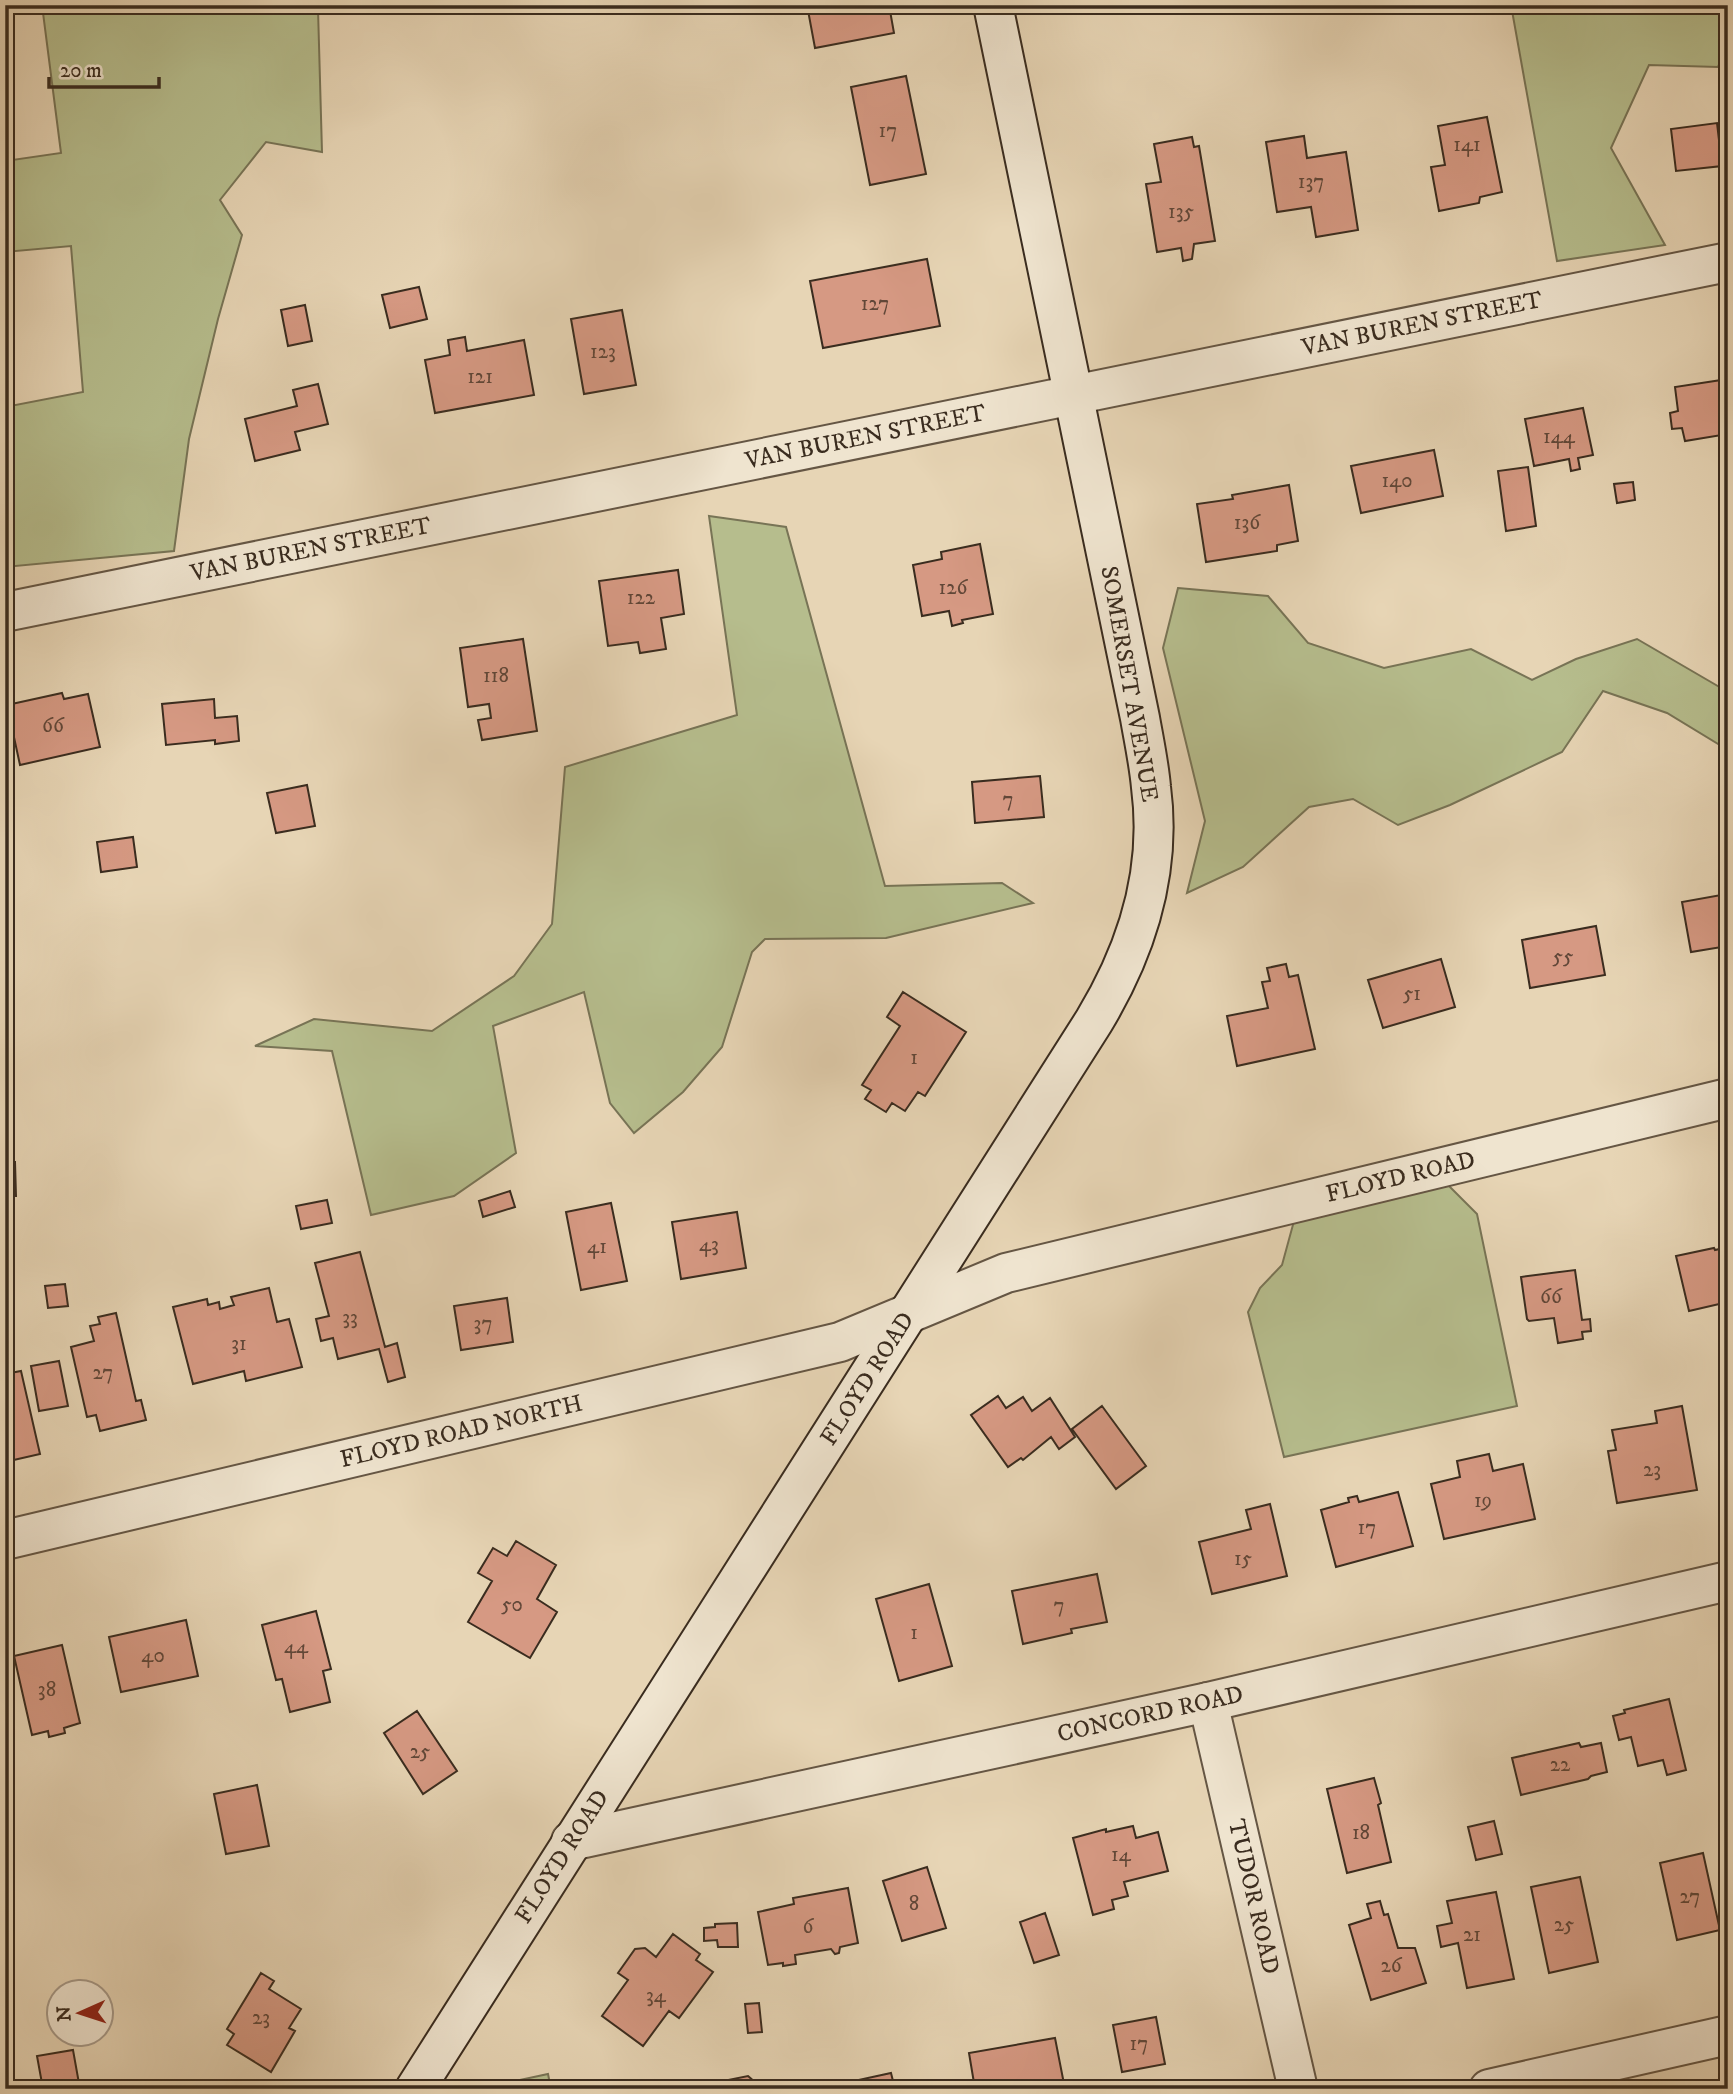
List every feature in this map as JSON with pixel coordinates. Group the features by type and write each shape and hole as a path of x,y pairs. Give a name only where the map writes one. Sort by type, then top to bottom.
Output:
{"street":[{"name":"SOMERSET AVENUE","path":"913,1310 1111,993 1136,934 1150,877 1153,846 1152,788 1140,718 993,5"},
{"name":"VAN BUREN STREET","path":"5,612 1728,262"},
{"name":"FLOYD ROAD","path":"415,2089 571,1841 913,1310 1006,1273 1728,1098"},
{"name":"FLOYD ROAD NORTH","path":"5,1540 839,1342 913,1310"},
{"name":"CONCORD ROAD","path":"571,1841 1208,1702 1728,1581"},
{"name":"TUDOR ROAD","path":"1208,1702 1298,2089"},
{"path":"1489,2089 1728,2035"}],"green space":[{"path":"42,5 387,5 318,9 322,152 266,142 220,200 242,235 218,319 189,439 174,551 5,567 5,407 83,392 71,246 5,252 5,161 61,153"},
{"path":"1511,5 1728,5 1728,44 1718,67 1649,65 1611,148 1665,245 1557,261"},
{"path":"709,516 786,527 885,886 1002,883 1033,903 886,938 765,939 752,952 722,1047 683,1092 634,1133 610,1103 584,992 493,1026 516,1153 454,1196 371,1215 332,1051 255,1046 314,1019 432,1031 514,976 552,924 565,767 737,715"},
{"path":"1178,588 1268,596 1308,643 1384,668 1471,649 1532,680 1576,659 1637,639 1728,692 1728,750 1667,713 1603,691 1562,752 1450,805 1398,825 1353,799 1309,807 1243,867 1187,893 1205,821 1163,648"},
{"path":"1448,1185 1477,1214 1517,1406 1284,1457 1248,1312 1260,1288 1282,1265 1294,1221"},
{"path":"548,2074 551,2089 477,2089"}],"building":[{"path":"807,5 889,5 894,33 815,48"},
{"path":"906,76 926,174 870,185 851,87"},
{"path":"1487,117 1502,192 1480,197 1479,203 1439,211 1431,167 1445,165 1438,126"},
{"path":"1717,123 1722,166 1676,171 1671,129"},
{"path":"1304,136 1307,158 1346,152 1358,230 1316,237 1311,207 1277,212 1266,142"},
{"path":"1192,137 1194,147 1199,146 1215,241 1194,244 1192,259 1183,261 1181,248 1157,252 1146,184 1161,182 1154,144"},
{"path":"927,259 940,326 823,348 810,281"},
{"path":"419,287 427,319 390,328 382,295"},
{"path":"305,305 312,341 288,346 281,310"},
{"path":"622,310 636,385 584,394 571,319"},
{"path":"465,337 467,351 524,340 534,395 435,413 425,360 450,355 448,340"},
{"path":"1728,379 1728,434 1685,441 1682,428 1672,429 1670,413 1678,411 1675,387"},
{"path":"318,384 328,424 295,432 300,450 255,461 245,419 297,406 293,390"},
{"path":"1583,408 1593,455 1578,458 1580,469 1571,471 1569,459 1534,466 1525,419"},
{"path":"1434,450 1443,496 1361,513 1351,466"},
{"path":"1528,467 1536,526 1506,531 1498,471"},
{"path":"1633,482 1635,500 1617,503 1614,484"},
{"path":"1289,485 1298,541 1277,545 1277,551 1206,562 1197,504 1233,499 1232,495"},
{"path":"980,544 993,614 962,620 963,623 952,626 949,611 922,616 913,565 942,559 941,552"},
{"path":"678,570 684,614 661,618 666,649 640,653 638,642 608,646 599,581"},
{"path":"523,639 537,731 482,740 478,720 491,718 489,704 468,707 460,648"},
{"path":"62,693 64,699 88,694 100,747 20,765 7,705"},
{"path":"214,699 215,718 237,716 239,741 215,744 215,740 166,745 162,704"},
{"path":"1040,776 1044,817 975,823 972,782"},
{"path":"307,785 315,826 276,833 267,793"},
{"path":"133,837 137,867 101,872 97,842"},
{"path":"1728,871 1728,946 1691,952 1682,902 1727,894 1723,872"},
{"path":"1596,926 1605,975 1530,988 1522,940"},
{"path":"1441,959 1455,1007 1383,1028 1368,980"},
{"path":"1286,964 1289,977 1298,975 1315,1049 1237,1066 1227,1016 1268,1008 1262,982 1270,981 1267,968"},
{"path":"903,992 966,1032 925,1096 918,1092 905,1111 892,1103 886,1112 865,1099 871,1090 862,1085 900,1026 887,1017"},
{"path":"5,1162 15,1162 16,1196 5,1196"},
{"path":"510,1191 515,1207 483,1217 479,1201"},
{"path":"327,1200 332,1223 301,1229 296,1206"},
{"path":"611,1203 627,1281 581,1290 566,1212"},
{"path":"737,1212 746,1268 681,1279 672,1222"},
{"path":"1728,1247 1728,1302 1689,1311 1676,1256"},
{"path":"360,1252 385,1347 397,1343 405,1377 388,1382 379,1349 338,1359 333,1338 321,1341 316,1319 329,1316 315,1263"},
{"path":"1575,1270 1582,1320 1590,1319 1591,1331 1582,1332 1583,1339 1558,1343 1554,1318 1527,1319 1521,1277"},
{"path":"65,1284 68,1306 48,1308 45,1286"},
{"path":"269,1288 277,1322 289,1319 302,1367 246,1381 244,1371 193,1384 173,1307 207,1299 208,1305 219,1302 220,1309 234,1305 231,1297"},
{"path":"507,1298 513,1342 461,1350 454,1306"},
{"path":"116,1313 136,1401 141,1400 146,1420 100,1431 96,1415 87,1417 71,1347 94,1341 90,1326 100,1324 98,1317"},
{"path":"59,1361 68,1406 39,1411 31,1366"},
{"path":"21,1371 40,1454 5,1462 5,1374"},
{"path":"998,1396 1006,1408 1023,1397 1032,1411 1050,1398 1075,1437 1059,1449 1051,1437 1023,1460 1021,1458 1008,1467 971,1415"},
{"path":"1102,1406 1146,1466 1116,1489 1072,1429"},
{"path":"1682,1406 1697,1490 1617,1503 1608,1451 1616,1450 1612,1430 1657,1423 1655,1411"},
{"path":"1489,1454 1493,1471 1523,1464 1535,1519 1444,1539 1431,1484 1460,1477 1457,1461"},
{"path":"1398,1492 1413,1546 1336,1567 1321,1510 1349,1502 1348,1498 1357,1496 1359,1502"},
{"path":"1270,1504 1287,1576 1212,1594 1199,1542 1251,1529 1246,1510"},
{"path":"516,1541 556,1565 537,1599 557,1612 530,1658 468,1622 492,1581 478,1573 493,1548 507,1556"},
{"path":"1097,1574 1107,1622 1071,1629 1072,1633 1023,1644 1012,1591"},
{"path":"929,1584 952,1666 899,1681 876,1599"},
{"path":"316,1611 331,1669 323,1671 330,1702 290,1712 282,1679 276,1680 262,1625"},
{"path":"186,1620 198,1676 121,1692 109,1637"},
{"path":"62,1645 80,1723 64,1728 65,1733 49,1737 48,1731 32,1735 14,1656"},
{"path":"1669,1699 1686,1770 1667,1775 1663,1760 1638,1766 1631,1737 1619,1740 1613,1716 1625,1713 1624,1710"},
{"path":"417,1711 457,1771 423,1794 384,1733"},
{"path":"1579,1743 1581,1747 1601,1743 1607,1772 1521,1795 1512,1758"},
{"path":"1374,1778 1391,1862 1347,1873 1327,1789"},
{"path":"257,1785 269,1846 226,1854 214,1794"},
{"path":"1494,1821 1502,1854 1476,1860 1468,1827"},
{"path":"1133,1826 1136,1838 1158,1832 1168,1871 1124,1882 1128,1896 1112,1900 1114,1909 1093,1915 1073,1838 1106,1829 1106,1832"},
{"path":"1703,1853 1720,1930 1677,1940 1660,1863"},
{"path":"927,1867 946,1928 902,1941 883,1881"},
{"path":"1580,1877 1598,1962 1549,1973 1531,1887"},
{"path":"848,1888 858,1943 840,1947 839,1953 835,1954 831,1949 795,1955 796,1964 768,1965 758,1912 794,1904 793,1898"},
{"path":"1496,1892 1514,1979 1467,1988 1458,1943 1441,1947 1437,1926 1452,1923 1447,1901"},
{"path":"1380,1901 1384,1915 1388,1914 1398,1948 1415,1948 1426,1983 1371,2000 1349,1925 1371,1918 1367,1904"},
{"path":"1045,1913 1059,1955 1034,1963 1020,1922"},
{"path":"737,1923 738,1947 718,1947 717,1940 704,1941 704,1928 715,1927 715,1924"},
{"path":"673,1934 700,1954 696,1960 713,1972 679,2018 669,2011 643,2046 602,2016 628,1980 618,1973 635,1949 645,1948 656,1957"},
{"path":"261,1973 274,1981 269,1989 301,2009 289,2028 295,2031 271,2072 227,2045 234,2034 227,2029"},
{"path":"759,2003 762,2032 748,2033 745,2004"},
{"path":"1156,2017 1165,2064 1122,2072 1113,2025"},
{"path":"1055,2038 1065,2089 975,2089 969,2053"},
{"path":"73,2050 80,2089 43,2089 37,2056"},
{"path":"891,2073 895,2089 840,2089 840,2084"},
{"path":"748,2076 763,2089 709,2089 708,2084"},
{"path":"207,2081 221,2089 202,2089"}]}
